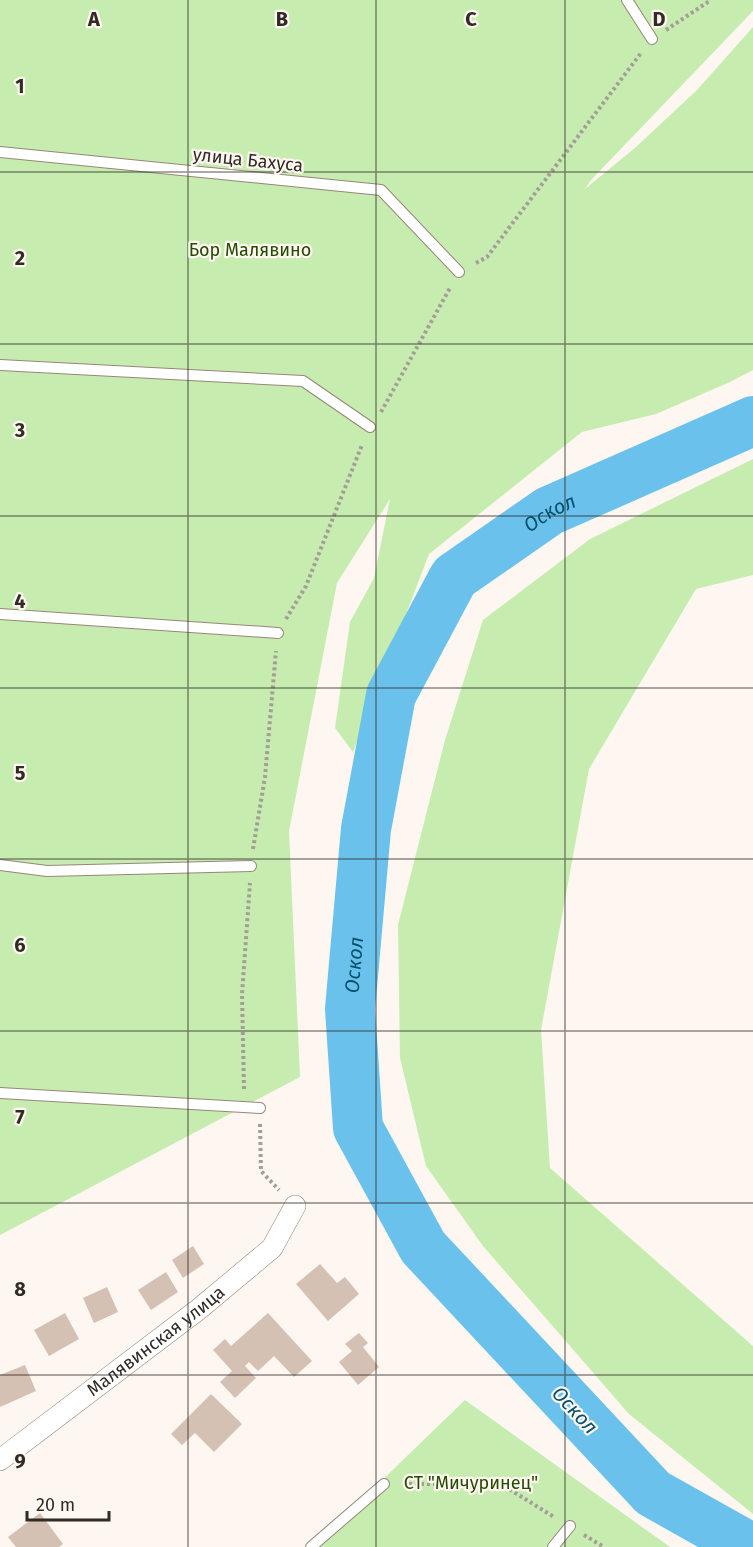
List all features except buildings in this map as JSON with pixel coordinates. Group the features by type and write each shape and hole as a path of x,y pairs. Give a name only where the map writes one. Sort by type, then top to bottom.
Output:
{"street":[{"name":"Малявинская улица","path":"0,1460 199,1309 272,1248 295,1206"}],"lane":[{"path":"627,0 652,39"},
{"name":"улица Бахуса","path":"0,152 381,190 459,272"},
{"path":"0,365 303,381 370,427"},
{"path":"0,614 278,633"},
{"path":"0,865 47,871 251,866"},
{"path":"0,1093 260,1108"},
{"path":"311,1547 384,1484"},
{"path":"553,1547 570,1526"}],"path":[{"path":"295,1206 261,1171 260,1108 244,1095 242,994 251,866 265,777 278,633 306,586 370,427 386,406 459,272 487,257 652,39 711,0"},
{"path":"384,1484 501,1484 570,1526"}],"green space":[{"name":"Бор Малявино","path":"0,0 753,0 753,11 591,180 585,189 636,147 697,90 753,27 753,370 656,414 582,432 429,554 353,752 335,728 350,622 374,578 390,499 337,583 289,831 300,1077 0,1235"},
{"path":"753,459 753,575 696,589 589,769 541,1030 550,1168 753,1346 753,1514 629,1414 483,1246 426,1166 400,1058 398,925 445,740 483,620 590,539"},
{"name":"СТ \"Мичуринец\"","path":"465,1400 670,1547 313,1547"}],"waterway":[{"name":"Оскол","path":"749,1547 653,1493 423,1247 358,1128 350,1009 366,829 391,695 454,577 549,511 753,421"}]}
